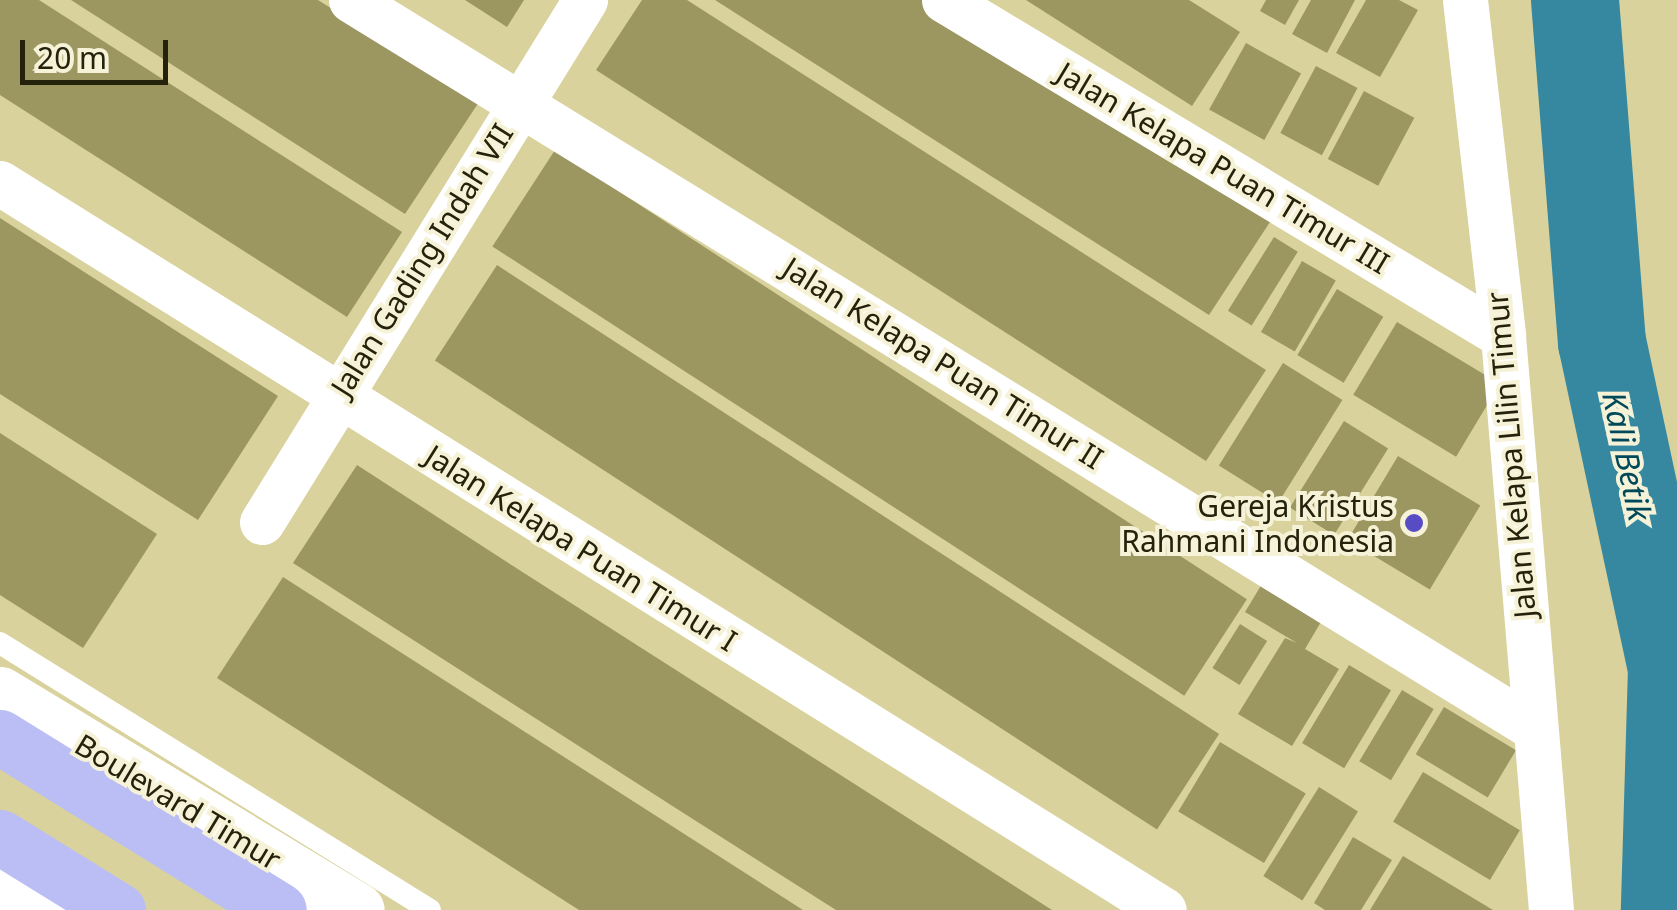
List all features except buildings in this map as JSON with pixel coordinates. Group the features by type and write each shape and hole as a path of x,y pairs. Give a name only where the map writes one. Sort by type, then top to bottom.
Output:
{"highway":[{"path":"0,737 278,910"},
{"path":"0,836 118,910"}],"main road":[{"name":"Boulevard Timur","path":"0,694 356,910"},
{"path":"0,885 40,910"}],"street":[{"name":"Jalan Kelapa Puan Timur II","path":"351,0 1534,728"},
{"name":"Jalan Gading Indah VII","path":"262,522 336,396 585,0"},
{"name":"Jalan Kelapa Puan Timur III","path":"944,0 1503,336"},
{"name":"Jalan Kelapa Lilin Timur","path":"1466,0 1503,336 1551,910"},
{"name":"Jalan Kelapa Puan Timur I","path":"0,182 336,396 1164,910"}],"lane":[{"path":"0,643 430,910"}],"waterway":[{"name":"Kali Betik","path":"1575,0 1602,342 1672,668 1665,910"}],"place":[{"name":"Gereja Kristus Rahmani Indonesia","path":"1414,523"}]}
